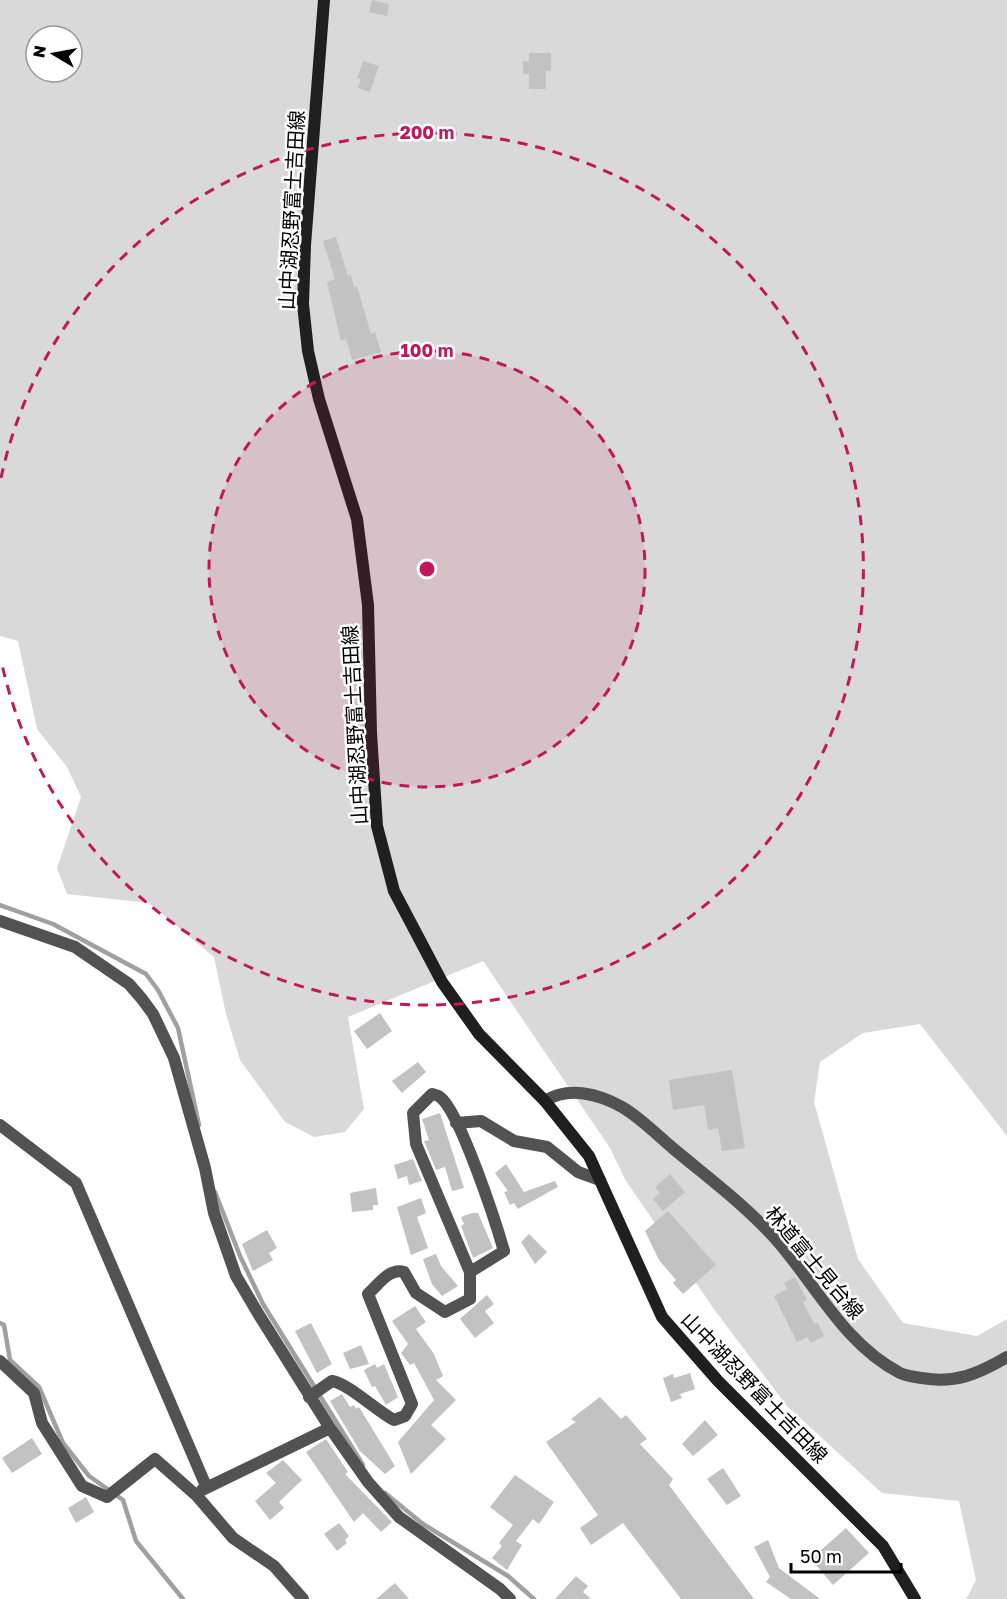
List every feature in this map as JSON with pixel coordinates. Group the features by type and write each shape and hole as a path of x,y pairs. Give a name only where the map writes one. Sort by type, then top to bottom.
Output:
{"main road":[{"name":"山中湖忍野富士吉田線","path":"324,0 305,245 303,304 312,370 357,519 368,604 371,733 377,826 394,891 442,982 479,1034 545,1101 589,1156 662,1317 718,1381 883,1546 915,1599"}],"street":[{"path":"0,921 75,947 129,984 153,1014 174,1058 205,1168 214,1213 236,1276 309,1397 368,1482 399,1517 500,1589 510,1599"},
{"name":"林道富士見台線","path":"545,1101 558,1093 577,1092 595,1095 623,1107 756,1219 781,1245 855,1341 871,1355 902,1374 941,1381 968,1377 1007,1357"},
{"path":"309,1397 332,1381 345,1384 356,1396 394,1420 405,1416 412,1404 368,1294 392,1271 399,1270 405,1272 416,1293 445,1312 470,1299 470,1272 416,1144 413,1113 432,1094 441,1097 456,1123 490,1203 504,1251 470,1272"},
{"path":"456,1123 481,1121 514,1141 547,1147 578,1172 600,1180"},
{"path":"0,1125 76,1183 206,1486"},
{"path":"0,1361 34,1393 42,1423 82,1486 107,1497 155,1459 197,1496 233,1538 274,1566 303,1599"},
{"path":"197,1496 206,1486 330,1428"}],"shaded area":[{"path":"0,0 1007,0 1007,1136 920,1024 863,1033 820,1062 814,1102 858,1259 903,1323 977,1336 1007,1319 1007,1599 966,1599 976,1580 959,1501 882,1493 787,1406 716,1312 626,1181 610,1148 483,961 348,1017 364,1109 345,1132 314,1137 285,1122 240,1060 226,1014 214,957 149,903 67,894 57,868 81,797 67,767 37,729 18,641 0,636"}],"building":[{"path":"372,0 389,4 387,16 369,12"},
{"path":"529,53 551,53 551,71 546,71 546,89 529,89 529,74 523,74 523,61 529,61"},
{"path":"363,61 379,66 370,92 358,88 361,79 357,78"},
{"path":"336,237 348,276 351,275 354,287 357,286 371,334 375,332 381,352 352,360 346,339 341,341 327,282 335,279 323,241"},
{"path":"380,1013 392,1031 367,1049 354,1031"},
{"path":"418,1062 426,1072 402,1093 392,1081"},
{"path":"732,1070 745,1148 722,1151 718,1128 708,1130 704,1105 673,1110 669,1080"},
{"path":"440,1113 464,1188 452,1191 445,1167 436,1170 424,1141 429,1140 422,1119"},
{"path":"413,1159 422,1181 409,1185 407,1176 398,1179 394,1165"},
{"path":"506,1164 524,1192 555,1181 558,1187 518,1209 514,1203 510,1205 504,1192 508,1191 495,1173"},
{"path":"670,1174 685,1192 663,1211 653,1199 660,1193 655,1187"},
{"path":"376,1188 378,1205 373,1205 373,1210 352,1212 350,1193"},
{"path":"421,1198 426,1213 417,1217 428,1248 411,1255 397,1207"},
{"path":"668,1211 716,1265 683,1294 673,1283 676,1280 659,1260 645,1231"},
{"path":"478,1213 493,1248 473,1258 461,1226 464,1224 461,1217"},
{"path":"267,1230 277,1248 269,1253 273,1260 253,1271 242,1244"},
{"path":"529,1234 547,1252 535,1264 521,1242"},
{"path":"436,1254 441,1266 458,1286 442,1296 432,1284 423,1259"},
{"path":"795,1277 807,1300 803,1302 814,1324 818,1323 824,1336 811,1343 808,1337 797,1342 774,1296 787,1289 784,1283"},
{"path":"487,1295 494,1304 485,1311 494,1323 475,1338 460,1319"},
{"path":"415,1306 426,1322 416,1329 434,1354 443,1376 436,1380 456,1400 431,1425 446,1439 411,1474 398,1442 434,1400 414,1363 410,1365 401,1353 408,1344 392,1321"},
{"path":"311,1323 332,1364 317,1373 295,1331"},
{"path":"361,1345 369,1364 350,1369 343,1353"},
{"path":"375,1364 377,1368 384,1364 398,1397 386,1405 375,1386 372,1387 364,1370"},
{"path":"690,1373 695,1389 680,1394 682,1398 671,1402 663,1378 673,1374 674,1378"},
{"path":"342,1394 350,1407 354,1405 356,1409 359,1407 395,1466 385,1474 360,1451 330,1401"},
{"path":"600,1397 621,1419 626,1415 647,1439 640,1444 673,1479 669,1485 754,1599 681,1599 623,1523 591,1545 580,1528 598,1515 546,1442 576,1422 571,1419"},
{"path":"705,1420 718,1435 693,1456 682,1444"},
{"path":"32,1438 42,1454 12,1473 2,1458"},
{"path":"326,1439 348,1472 345,1474 392,1522 381,1532 363,1513 354,1522 306,1452"},
{"path":"283,1460 302,1480 279,1502 284,1508 270,1520 255,1501 276,1483 266,1473"},
{"path":"723,1468 741,1496 727,1505 707,1479"},
{"path":"515,1475 554,1502 539,1524 533,1519 516,1541 522,1545 507,1570 492,1558 502,1546 499,1543 513,1525 490,1507"},
{"path":"86,1497 94,1512 76,1523 68,1508"},
{"path":"339,1523 349,1536 345,1540 347,1543 337,1551 324,1534"},
{"path":"846,1528 869,1553 833,1585 811,1559"},
{"path":"768,1540 779,1568 820,1599 791,1599 766,1582 770,1577 754,1547"},
{"path":"576,1576 588,1586 583,1592 591,1599 555,1599"},
{"path":"395,1583 409,1599 376,1599"}],"waterway":[{"path":"0,905 53,924 146,974 158,990 178,1028 199,1125"},
{"path":"215,1192 240,1256 263,1304 363,1465"},
{"path":"0,1323 4,1325 10,1360 39,1387 63,1443 89,1476 123,1500 136,1541 183,1599"},
{"path":"385,1493 423,1524 508,1576 534,1599"}]}
